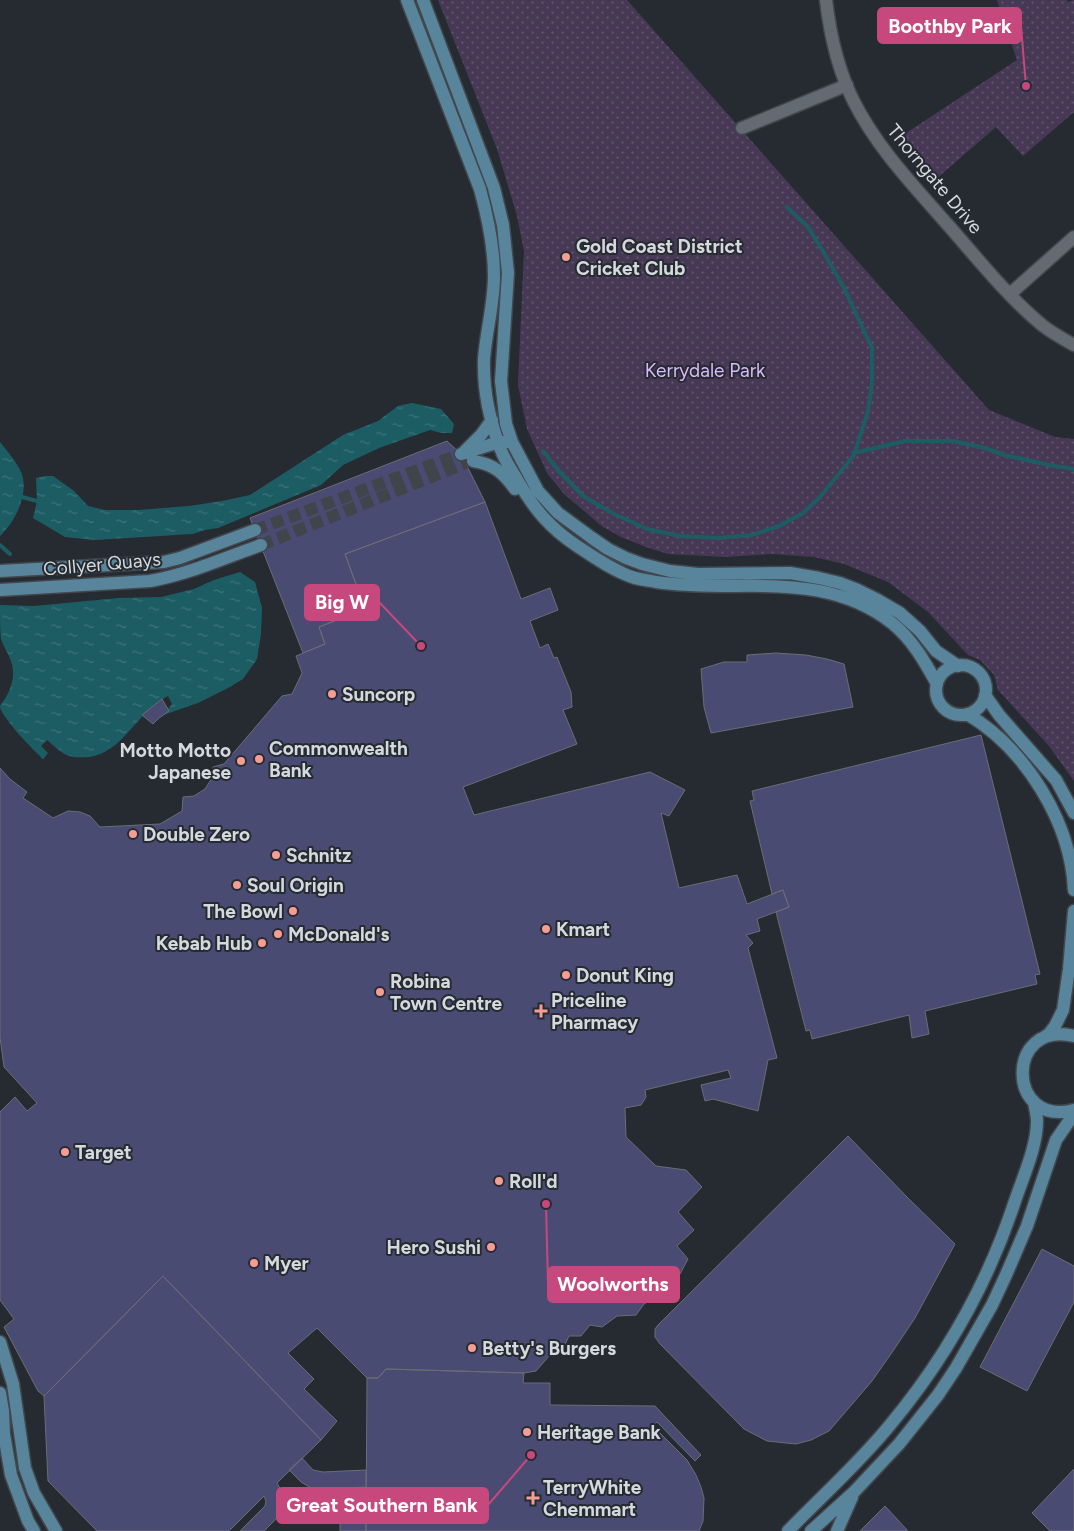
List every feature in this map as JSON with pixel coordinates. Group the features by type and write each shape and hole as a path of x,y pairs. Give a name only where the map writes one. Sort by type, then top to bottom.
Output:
{"street":[{"path":"407,0 480,189 490,229 493,254 493,290 486,339 484,376 492,420 508,464 528,499 545,521 560,534 616,570 634,578 689,586 799,587 831,593 862,605 893,624 919,652 937,684 938,697 944,708 956,714 967,714 979,707 986,695 984,680 973,668 966,666 951,668 945,672 937,684"},
{"path":"423,0 494,188 503,225 508,273 501,381 506,424 512,442 538,491 558,513 608,549 626,558 656,568 688,573 790,573 840,583 876,599 900,613 920,631 936,651 958,666"},
{"name":"Thorngate Drive","path":"826,0 837,59 862,117 874,137 890,158 1010,294 1043,325 1074,345"},
{"path":"742,128 847,85"},
{"path":"1010,294 1074,237"},
{"path":"466,459 492,420"},
{"path":"466,459 512,442"},
{"path":"466,459 489,464 496,468 506,477 519,495 528,499"},
{"name":"Collyer Quays","path":"0,571 164,562 180,558 255,530"},
{"name":"Collyer Quays","path":"0,590 150,581 169,578 261,544"},
{"path":"986,695 999,715 1056,780 1074,813"},
{"path":"967,714 982,723 1005,744 1043,792 1059,822 1067,844 1072,866 1074,890"},
{"path":"1074,911 1063,1010 1049,1034 1032,1047 1025,1057 1022,1067 1024,1088 1034,1102 1044,1109 1055,1112 1074,1112"},
{"path":"1041,1039 1051,1035 1074,1036"},
{"path":"794,1529 890,1425 928,1376 951,1341 976,1295 1009,1220 1035,1136 1037,1121 1034,1102"},
{"path":"811,1531 854,1492 900,1444 956,1368 976,1335 1002,1283 1023,1234 1056,1140 1074,1112"},
{"path":"0,1342 13,1384 25,1468 34,1493 56,1531"},
{"path":"0,1394 11,1475 28,1521 34,1531"},
{"path":"837,1531 854,1492"}],"green space":[{"name":"Kerrydale Park","path":"438,0 627,0 989,410 1055,437 1074,439 1074,781 1049,746 998,690 994,675 980,660 968,655 928,612 888,582 844,564 814,557 772,554 725,557 668,554 621,537 603,527 564,494 547,473 527,429 518,385 524,251 517,216 497,149"},
{"path":"997,0 1067,0 1068,2 1074,0 1074,112 1023,156 996,127 936,179 900,137 1017,60"}],"water":[{"path":"412,403 441,409 454,424 452,433 430,430 379,448 343,465 321,485 218,528 192,534 95,540 65,537 33,518 37,501 36,478 45,476 53,476 74,491 88,506 105,510 139,510 189,506 250,495 343,435 378,421 398,406"},
{"path":"0,442 19,468 24,489 16,515 0,536"},
{"path":"240,572 255,582 262,608 261,634 257,659 243,679 198,703 163,715 172,704 168,696 157,702 111,748 101,754 89,757 69,756 47,740 41,746 48,753 43,759 18,734 6,718 0,706 9,691 13,674 11,662 1,639 0,605 34,606 119,598 161,597 194,589 214,580"}],"building":[{"path":"447,441 461,454 485,502 345,554 365,609 319,627 325,644 303,653 250,518"},
{"name":"Robina Town Centre","path":"485,502 521,599 550,588 558,610 530,621 540,648 548,644 554,658 557,657 571,692 572,707 563,710 577,744 463,787 474,815 650,772 685,790 669,816 661,813 679,888 737,875 747,904 783,890 789,907 757,919 760,931 746,935 753,943 748,948 777,1058 768,1060 758,1111 713,1099 705,1101 701,1085 731,1078 728,1070 645,1090 646,1097 641,1105 625,1108 626,1137 656,1166 686,1170 702,1187 678,1212 694,1230 677,1246 688,1259 680,1274 668,1281 659,1295 644,1304 636,1315 617,1316 602,1327 590,1325 581,1336 569,1336 562,1351 549,1356 536,1371 524,1373 386,1369 378,1378 367,1378 317,1328 288,1353 314,1379 304,1389 337,1421 321,1440 163,1276 44,1396 38,1391 4,1327 14,1319 0,1300 0,1112 15,1097 27,1111 37,1103 4,1067 0,1037 0,768 10,779 27,792 23,798 53,818 68,811 80,812 90,816 100,827 160,824 182,811 183,797 194,796 205,789 212,778 213,767 224,764 282,696 292,694 302,673 296,656 325,644 319,627 365,609 345,554"},
{"path":"776,653 806,655 844,664 853,707 711,733 704,707 701,669 724,662 747,662 747,655"},
{"path":"162,699 169,711 153,724 142,715"},
{"path":"981,735 1040,974 1035,975 1037,984 925,1011 929,1034 912,1038 909,1015 812,1039 810,1030 806,1031 776,912 789,907 783,890 772,894 750,801 754,800 752,791"},
{"path":"848,1136 955,1244 915,1318 893,1351 872,1381 829,1431 811,1440 796,1444 767,1441 744,1429 660,1344 655,1337 655,1329"},
{"path":"1042,1249 1074,1266 1074,1302 1027,1391 980,1367"},
{"path":"163,1276 321,1440 277,1483 284,1499 283,1505 277,1518 264,1531 240,1531 265,1506 264,1496 229,1531 97,1531 48,1481 44,1396"},
{"path":"386,1369 524,1373 523,1383 550,1383 550,1405 655,1406 701,1455 695,1461 657,1422 653,1426 687,1460 696,1475 704,1498 703,1521 699,1531 366,1531 367,1378 378,1378"},
{"path":"302,1458 313,1470 323,1472 366,1470 366,1487 311,1488 301,1482 289,1470"},
{"path":"1074,1469 1074,1531 1050,1531 1032,1513"},
{"path":"340,1505 366,1505 366,1531 340,1531"},
{"path":"885,1506 908,1531 860,1531"}],"waterway":[{"path":"543,451 583,496 614,514 647,529 680,536 718,538 752,535 779,526 803,513 820,497 854,455 868,411 872,383 872,348 844,288 824,253 808,227 787,207"},
{"path":"854,453 905,441 953,441 985,448 1004,455 1074,469"},
{"path":"22,497 37,501"},
{"path":"0,545 10,554"}],"tunnel":[{"path":"255,530 461,454"},
{"path":"261,545 466,463"}],"place":[{"name":"Boothby Park","path":"1026,86"},
{"name":"Gold Coast District Cricket Club","path":"566,257"},
{"name":"Big W","path":"421,646"},
{"name":"Suncorp","path":"332,694"},
{"name":"Commonwealth Bank","path":"259,759"},
{"name":"Motto Motto Japanese","path":"241,761"},
{"name":"Double Zero","path":"133,834"},
{"name":"Schnitz","path":"276,855"},
{"name":"Soul Origin","path":"237,885"},
{"name":"The Bowl","path":"293,911"},
{"name":"Kmart","path":"546,929"},
{"name":"McDonald's","path":"278,934"},
{"name":"Kebab Hub","path":"262,943"},
{"name":"Donut King","path":"566,975"},
{"name":"Robina Town Centre","path":"380,992"},
{"name":"Priceline Pharmacy","path":"541,1011"},
{"name":"Target","path":"65,1152"},
{"name":"Roll'd","path":"499,1181"},
{"name":"Woolworths","path":"546,1204"},
{"name":"Hero Sushi","path":"491,1247"},
{"name":"Myer","path":"254,1263"},
{"name":"Betty's Burgers","path":"472,1348"},
{"name":"Heritage Bank","path":"527,1432"},
{"name":"Great Southern Bank","path":"531,1455"},
{"name":"TerryWhite Chemmart","path":"533,1498"}]}
